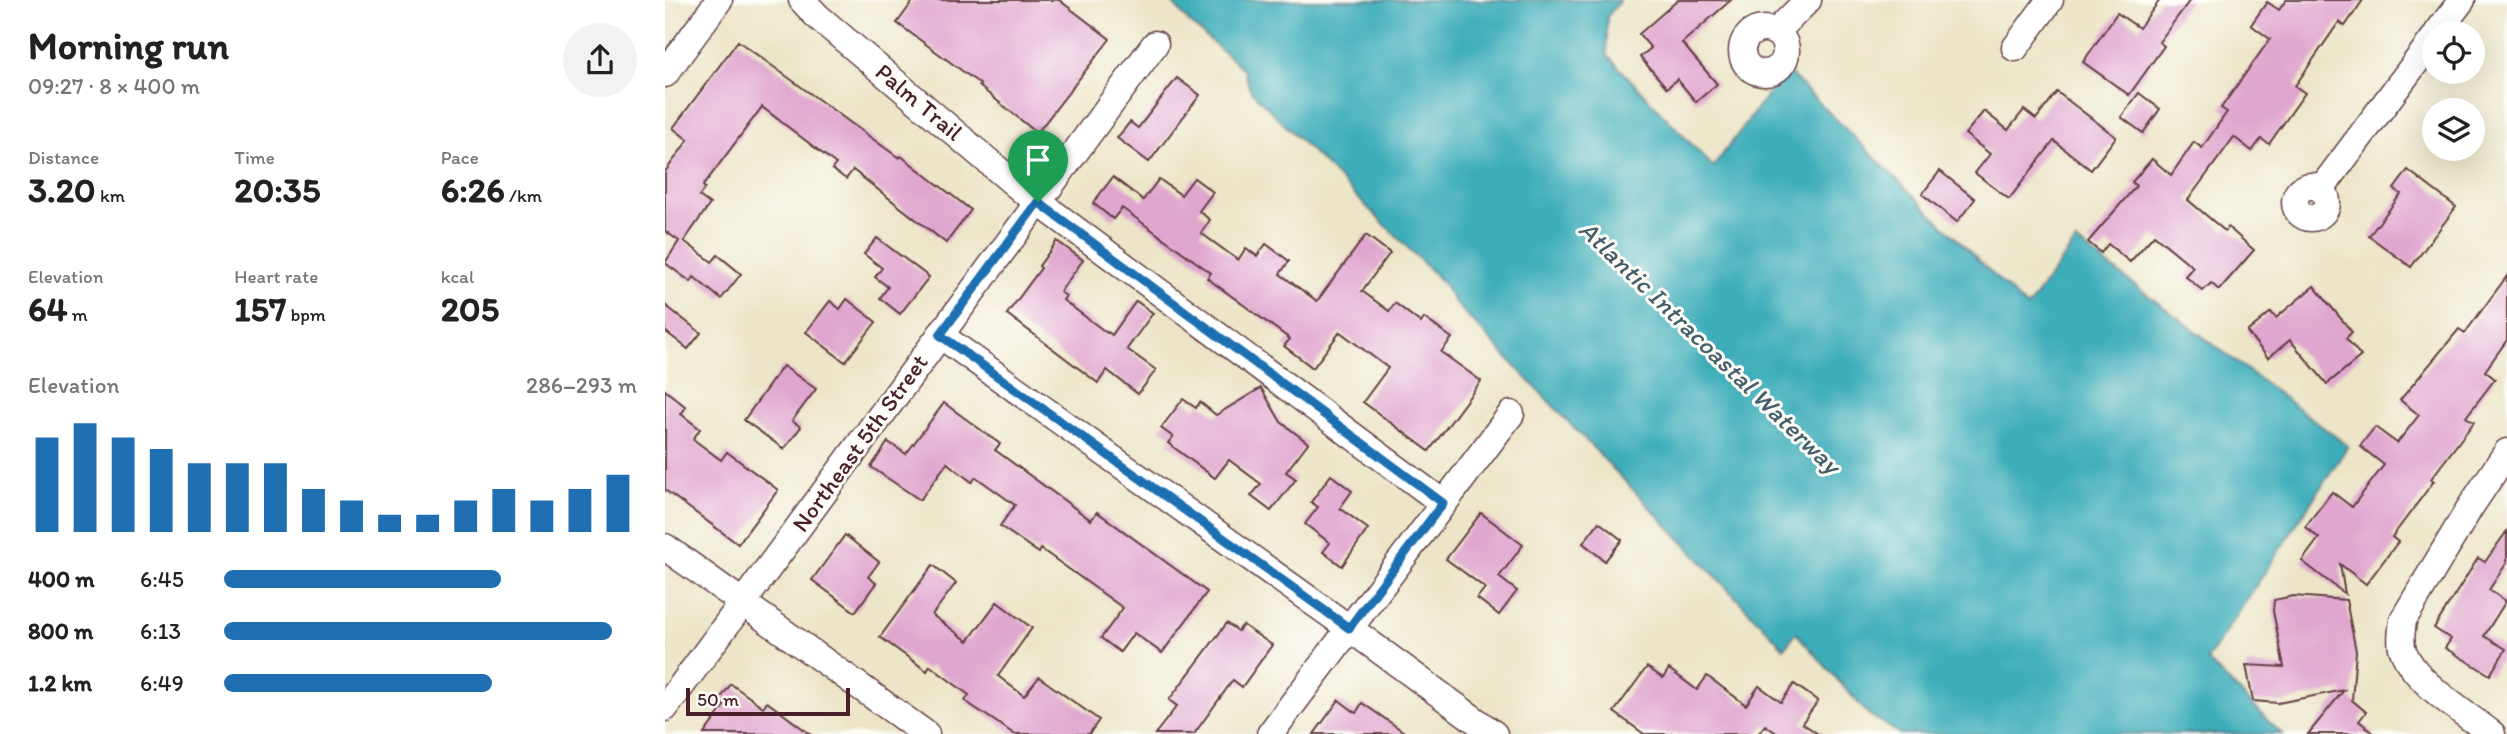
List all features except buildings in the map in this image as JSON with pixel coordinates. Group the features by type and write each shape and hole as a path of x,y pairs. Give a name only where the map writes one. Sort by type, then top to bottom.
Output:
{"street":[{"path":"665,74 719,0"},
{"name":"Palm Trail","path":"802,0 817,16 1038,202 1443,503"},
{"path":"1776,32 1808,0"},
{"path":"2015,48 2050,0"},
{"path":"2447,21 2462,0"},
{"name":"Northeast 5th Street","path":"665,708 1155,44"},
{"path":"2321,189 2422,54"},
{"path":"940,335 1494,734"},
{"path":"1270,734 1511,414"},
{"path":"2492,734 2420,676 2402,650 2403,620 2469,509 2507,452"},
{"path":"665,547 926,734"}],"water":[{"name":"Atlantic Intracoastal Waterway","path":"1170,0 1620,0 1607,17 1607,55 1713,167 1786,70 2027,308 2076,241 2348,446 2207,660 2282,734 1900,734 1868,714 1796,633 1784,648 1454,302 1443,283 1251,91 1243,69 1189,22"}],"route":[{"path":"1038,202 1443,503 1349,628 940,335 1038,202"}]}
